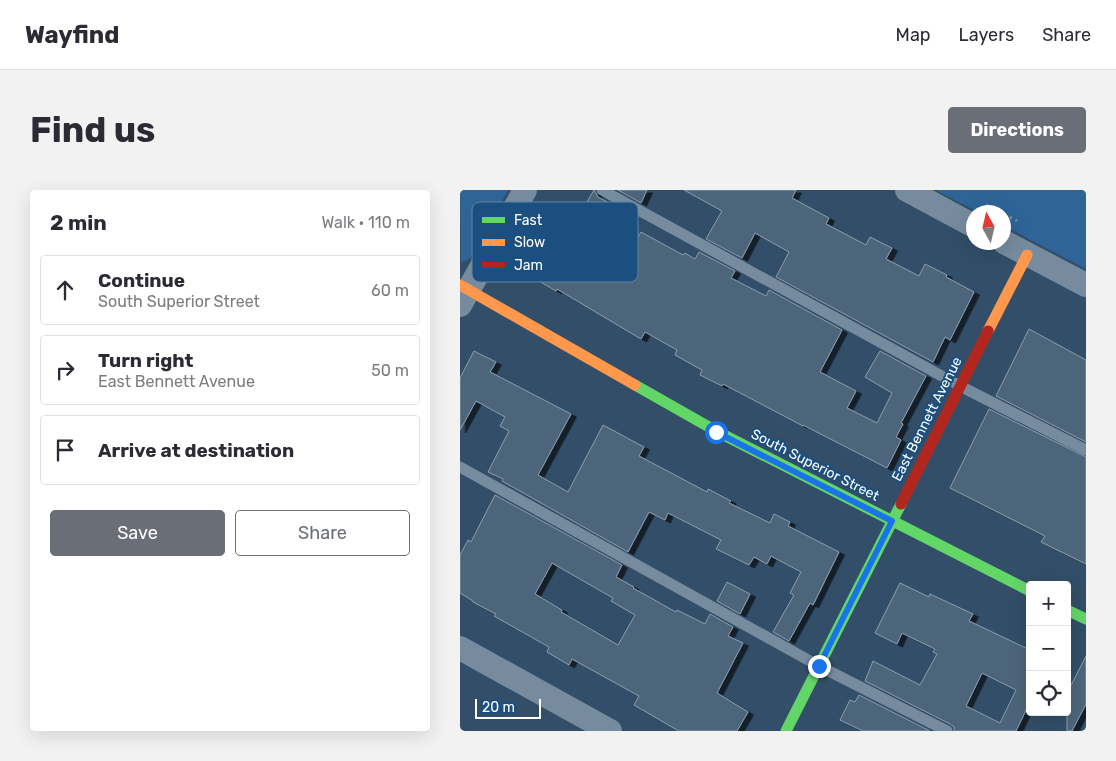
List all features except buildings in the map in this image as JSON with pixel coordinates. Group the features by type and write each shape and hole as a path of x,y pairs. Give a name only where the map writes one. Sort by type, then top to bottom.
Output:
{"street":[{"path":"518,202 525,190"},
{"path":"908,190 966,222"},
{"path":"1011,246 1086,285"},
{"name":"East Bennett Avenue","path":"786,731 1027,255"},
{"path":"463,293 472,278"},
{"name":"South Superior Street","path":"463,293 716,432 1026,589"},
{"path":"1071,612 1086,619"},
{"path":"460,648 610,731"}],"lane":[{"path":"602,190 624,202"},
{"path":"638,210 960,386 1086,450"},
{"path":"460,467 819,666 947,731"}],"shaded area":[{"path":"460,190 508,190 501,202 472,202 472,254 467,260 461,262"},
{"path":"935,190 1086,190 1086,269 1011,230 1011,205 966,206"}],"traffic: fast":[{"path":"635,385 716,431 1026,589"},
{"path":"786,731 901,504"},
{"path":"1071,612 1086,619"}],"traffic: slow":[{"path":"988,331 1027,255"},
{"path":"460,285 635,385"}],"traffic: jam":[{"path":"901,504 988,331"}],"route":[{"path":"716,432 892,521 819,666"}]}
